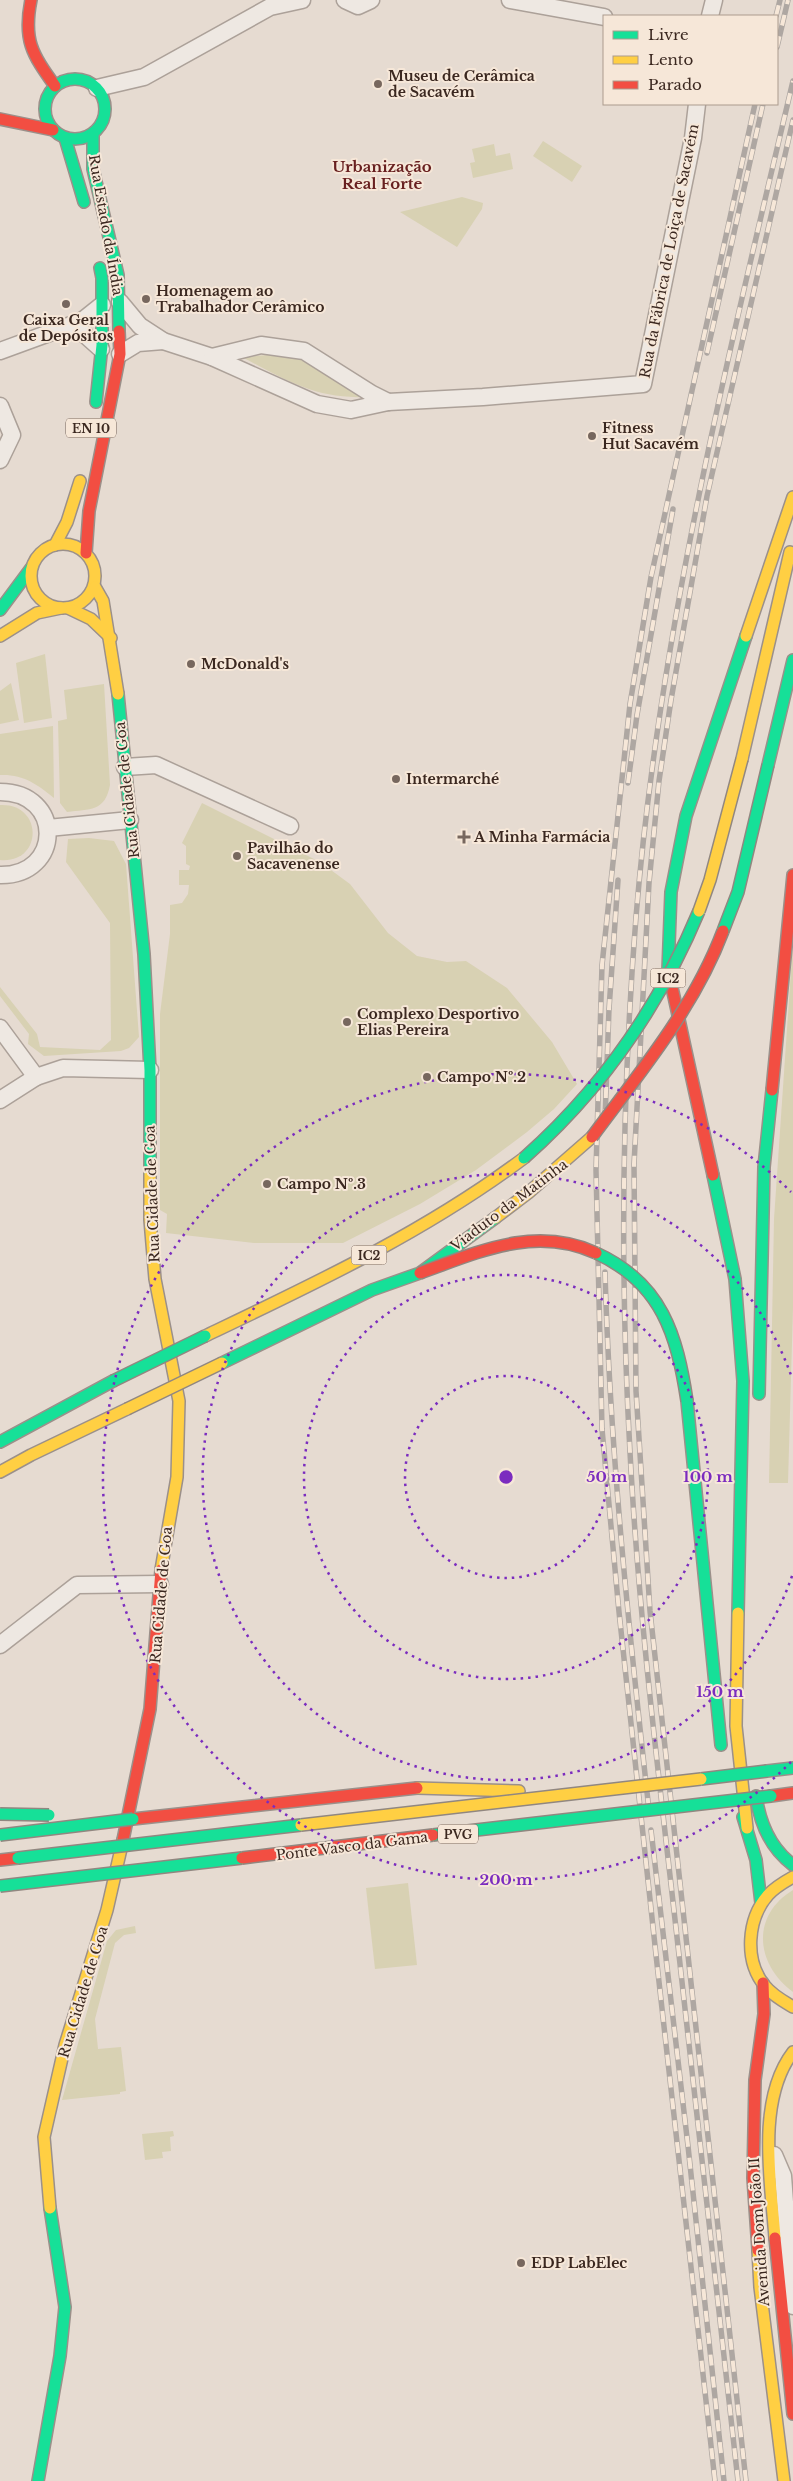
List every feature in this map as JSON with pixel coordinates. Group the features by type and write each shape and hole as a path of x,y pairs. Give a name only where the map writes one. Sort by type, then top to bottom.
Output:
{"main road":[{"path":"31,0 26,23 26,42 55,86"},
{"path":"94,134 82,139 64,138 53,130 46,121 44,109 45,100 55,86 65,80 76,79 88,82 97,88"},
{"name":"EN 10","path":"94,134 105,114 102,96 97,88"},
{"path":"1,119 53,130"},
{"name":"Rua Estado da Índia","path":"86,553 88,511 101,456 120,354 118,275 93,169 94,134"},
{"name":"Rua Estado da Índia","path":"64,138 88,216"},
{"name":"Rua Estado da Índia","path":"94,410 101,349 102,278 98,260"},
{"path":"54,545 67,522 83,471"},
{"path":"747,1828 736,1726 743,1381 735,1279 668,970 671,892 686,816 793,497"},
{"name":"Viaduto da Matinha","path":"0,1442 113,1381 318,1282 430,1222 500,1178 544,1142 590,1093 635,1035 670,975 708,890 742,759 793,542"},
{"path":"0,610 40,553 54,545 71,545 86,553"},
{"name":"EN 10","path":"86,553 94,566 94,587"},
{"path":"32,567 33,586 37,595 52,606 64,608 91,619 111,638"},
{"path":"0,636 37,613 83,602 94,587"},
{"name":"Rua Cidade de Goa","path":"38,2481 60,2356 65,2307 47,2190 44,2137 65,2045 108,1910 141,1761 155,1666 160,1584 166,1528 177,1477 180,1417 179,1401 155,1279 150,1220 150,1070 144,954 125,767 111,638 103,601 94,587"},
{"name":"Viaduto da Matinha","path":"85,1431 372,1290 420,1273 528,1193 573,1156 592,1137 667,1035 710,966 734,902 793,660"},
{"path":"759,1405 764,1167 793,875"},
{"path":"420,1273 499,1245 538,1239 581,1246 622,1266 640,1282 658,1303 678,1348 687,1401 717,1710 726,1763 756,1860 761,1903"},
{"path":"30,1470 85,1431"},
{"name":"IC2","path":"0,1472 30,1454 85,1431"},
{"path":"754,1759 756,1795 760,1820 773,1846 793,1866"},
{"name":"Ponte Vasco da Gama","path":"0,1860 793,1768"},
{"path":"0,1835 404,1788 575,1793"},
{"name":"Ponte Vasco da Gama","path":"0,1886 793,1793"},
{"path":"0,1814 132,1819"},
{"path":"793,1877 774,1889 761,1903 753,1922 750,1943 754,1964 763,1983 777,1998 793,2008"},
{"name":"Avenida Dom João II","path":"763,1983 764,2014 755,2080 753,2178 760,2286 784,2481"},
{"name":"Avenida Dom João II","path":"793,2052 780,2073 774,2094 771,2147 777,2285 793,2414"}],"street":[{"path":"97,88 144,77 270,7 302,0"},
{"path":"345,0 358,6 371,0"},
{"path":"510,0 603,17"},
{"path":"709,15 714,0"},
{"name":"Rua da Fábrica de Loiça de Sacavém","path":"120,302 140,326 163,341 212,357 317,404 351,410 388,402 483,397 644,384 693,138 697,105"},
{"path":"0,352 82,321 102,306"},
{"path":"65,328 82,332 101,349"},
{"name":"Rua da Fábrica de Loiça de Sacavém","path":"120,354 138,343 163,341"},
{"path":"212,357 261,345 304,351 388,402"},
{"path":"0,406 12,435 0,460"},
{"path":"125,767 156,765 290,826"},
{"path":"0,792 14,792 26,796 37,804 44,815 48,828 48,841 43,854 36,864 25,871 12,875 0,875"},
{"path":"48,828 130,820"},
{"path":"0,1028 36,1077"},
{"path":"0,1100 36,1077 63,1068 150,1070"},
{"path":"0,1644 77,1585 160,1584"},
{"path":"771,2147 783,2176 793,2306"}],"shaded area":[{"path":"543,141 582,166 572,182 533,156"},
{"path":"494,144 496,156 510,153 513,169 473,178 470,163 475,162 472,149"},
{"path":"462,197 483,203 482,209 457,247 400,212"},
{"path":"283,354 306,359 364,397 346,397 315,391 286,380 242,357"},
{"path":"45,654 52,718 24,723 16,663"},
{"path":"11,683 19,720 0,724 0,691"},
{"path":"104,684 110,785 108,794 100,805 95,808 67,812 60,803 58,721 67,719 64,690"},
{"path":"53,726 54,798 42,788 23,778 0,775 0,734"},
{"name":"Complexo Desportivo Elias Pereira","path":"202,803 320,862 350,884 388,933 417,956 447,962 466,961 507,988 552,1042 577,1084 554,1109 527,1132 476,1170 420,1204 343,1243 254,1243 166,1233 167,1214 160,1210 160,1014 170,934 170,905 182,903 188,894 189,885 179,885 179,870 189,870 190,866 186,864 186,846 182,843"},
{"path":"0,805 14,807 25,813 31,823 33,833 30,844 24,853 14,859 0,860"},
{"path":"89,838 114,841 126,864 139,1037 129,1048 121,1051 44,1056 28,1044 29,1034 0,996 0,987 37,1034 40,1047 100,1050 111,1040 110,923 66,862 68,839"},
{"path":"793,941 793,1307 788,1483 769,1483 774,1219"},
{"path":"408,1883 417,1965 375,1969 366,1888"},
{"path":"793,1890 793,1992 771,1968 765,1955 763,1941 764,1927 770,1913 779,1901"},
{"path":"135,1926 136,1933 124,1935 115,1943 95,2019 98,2049 121,2047 126,2091 120,2092 120,2094 62,2100 107,1941 116,1930"},
{"path":"173,2131 174,2136 170,2137 171,2151 162,2152 163,2158 145,2160 142,2134"}],"railway":[{"path":"776,15 780,0"},
{"path":"778,43 788,0"},
{"path":"738,2481 639,1583 627,1386 624,1252 625,1118 636,917 647,811 661,706 699,496 744,288 793,81"},
{"path":"715,2481 619,1612 602,1429 596,1170 602,965 630,704 651,577 755,105"},
{"path":"707,353 763,105"},
{"path":"746,2481 650,1611 636,1391 634,1164 649,883 659,781 671,700 707,496 793,120"},
{"path":"628,783 637,715 673,509"},
{"path":"605,1120 609,1009 618,880"},
{"path":"605,1272 616,1474 649,1810"},
{"path":"651,1830 688,2146 724,2481"}],"traffic: fast":[{"path":"69,79 81,79 92,84 100,92 105,103 105,109 103,121 92,134 81,139 69,139 58,134 50,126 45,115 45,103 50,92 58,84 69,79"},
{"path":"93,134 93,169 118,275 119,331"},
{"path":"65,138 84,202"},
{"path":"96,402 102,345 102,278 100,268"},
{"path":"0,610 32,567"},
{"path":"671,983 668,970 671,892 686,816 746,636"},
{"path":"768,765 793,660"},
{"path":"118,694 144,954 150,1070 150,1173"},
{"path":"723,931 738,892 768,765"},
{"path":"524,1158 579,1104 626,1045 666,980 699,911"},
{"path":"759,1394 764,1167 772,1090"},
{"path":"713,1175 735,1279 743,1381 738,1613"},
{"path":"222,1363 372,1290 420,1273 495,1218"},
{"path":"596,1253 618,1265 637,1280 663,1314 678,1354 687,1401"},
{"path":"113,1381 205,1336"},
{"path":"0,1442 113,1381"},
{"path":"687,1401 721,1745"},
{"path":"767,1771 793,1768"},
{"path":"701,1779 767,1771"},
{"path":"756,1796 760,1816 767,1835 778,1851 793,1865"},
{"path":"433,1835 771,1796"},
{"path":"0,1814 49,1815"},
{"path":"743,1817 756,1860 761,1903"},
{"path":"0,1835 133,1819"},
{"path":"18,1858 301,1825"},
{"path":"0,1886 242,1858"},
{"path":"38,2481 60,2356 65,2307 50,2208"}],"traffic: slow":[{"path":"55,545 67,522 80,481"},
{"path":"746,636 793,497"},
{"path":"63,544 81,549 86,553 90,558 95,576 90,594 86,599 81,603 63,608 45,603 40,599 36,594 31,576 36,558 40,553 45,549 63,544"},
{"path":"742,759 790,552"},
{"path":"95,587 103,601 118,694"},
{"path":"0,636 37,613 61,608"},
{"path":"68,608 91,619 111,638"},
{"path":"699,911 710,880 742,759"},
{"path":"495,1218 528,1193 592,1137"},
{"path":"205,1336 329,1276 409,1233 448,1210 524,1158"},
{"path":"150,1173 150,1220 155,1279 179,1401 177,1477 161,1570"},
{"path":"127,1409 222,1363"},
{"path":"0,1472 127,1409"},
{"path":"738,1613 736,1726 747,1828"},
{"path":"301,1825 701,1779"},
{"path":"417,1788 519,1791"},
{"path":"50,2208 44,2137 65,2045 107,1910 123,1840"},
{"path":"793,1877 768,1895 761,1905 752,1928 751,1940 751,1953 758,1976 771,1992 793,2007"},
{"path":"775,2238 769,2167 770,2117 774,2093 781,2071 793,2052"},
{"path":"758,2250 760,2287 784,2481"}],"traffic: jam":[{"path":"31,0 28,26 31,46 40,65 55,86"},
{"path":"0,119 53,130"},
{"path":"86,553 89,511 120,354 119,331"},
{"path":"772,1090 793,875"},
{"path":"592,1137 647,1064 681,1013 697,987 723,931"},
{"path":"671,983 713,1175"},
{"path":"420,1273 485,1250 529,1241 551,1241 573,1245 596,1253"},
{"path":"123,1840 150,1709 161,1570"},
{"path":"133,1819 417,1788"},
{"path":"771,1796 793,1793"},
{"path":"242,1858 433,1835"},
{"path":"0,1860 18,1858"},
{"path":"758,2250 753,2178 755,2080 764,2014 763,1983"},
{"path":"775,2238 793,2414"}],"place":[{"name":"Museu de Cerâmica de Sacavém","path":"378,84"},
{"name":"Homenagem ao Trabalhador Cerâmico","path":"146,299"},
{"name":"Caixa Geral de Depósitos","path":"66,304"},
{"name":"Fitness Hut Sacavém","path":"592,436"},
{"name":"McDonald's","path":"191,664"},
{"name":"Intermarché","path":"396,779"},
{"name":"A Minha Farmácia","path":"464,837"},
{"name":"Pavilhão do Sacavenense","path":"237,856"},
{"name":"Complexo Desportivo Elias Pereira","path":"347,1022"},
{"name":"Campo Nº.2","path":"427,1077"},
{"name":"Campo Nº.3","path":"267,1184"},
{"name":"EDP LabElec","path":"521,2263"}],"district":[{"name":"Urbanização Real Forte","path":"382,174"}]}
